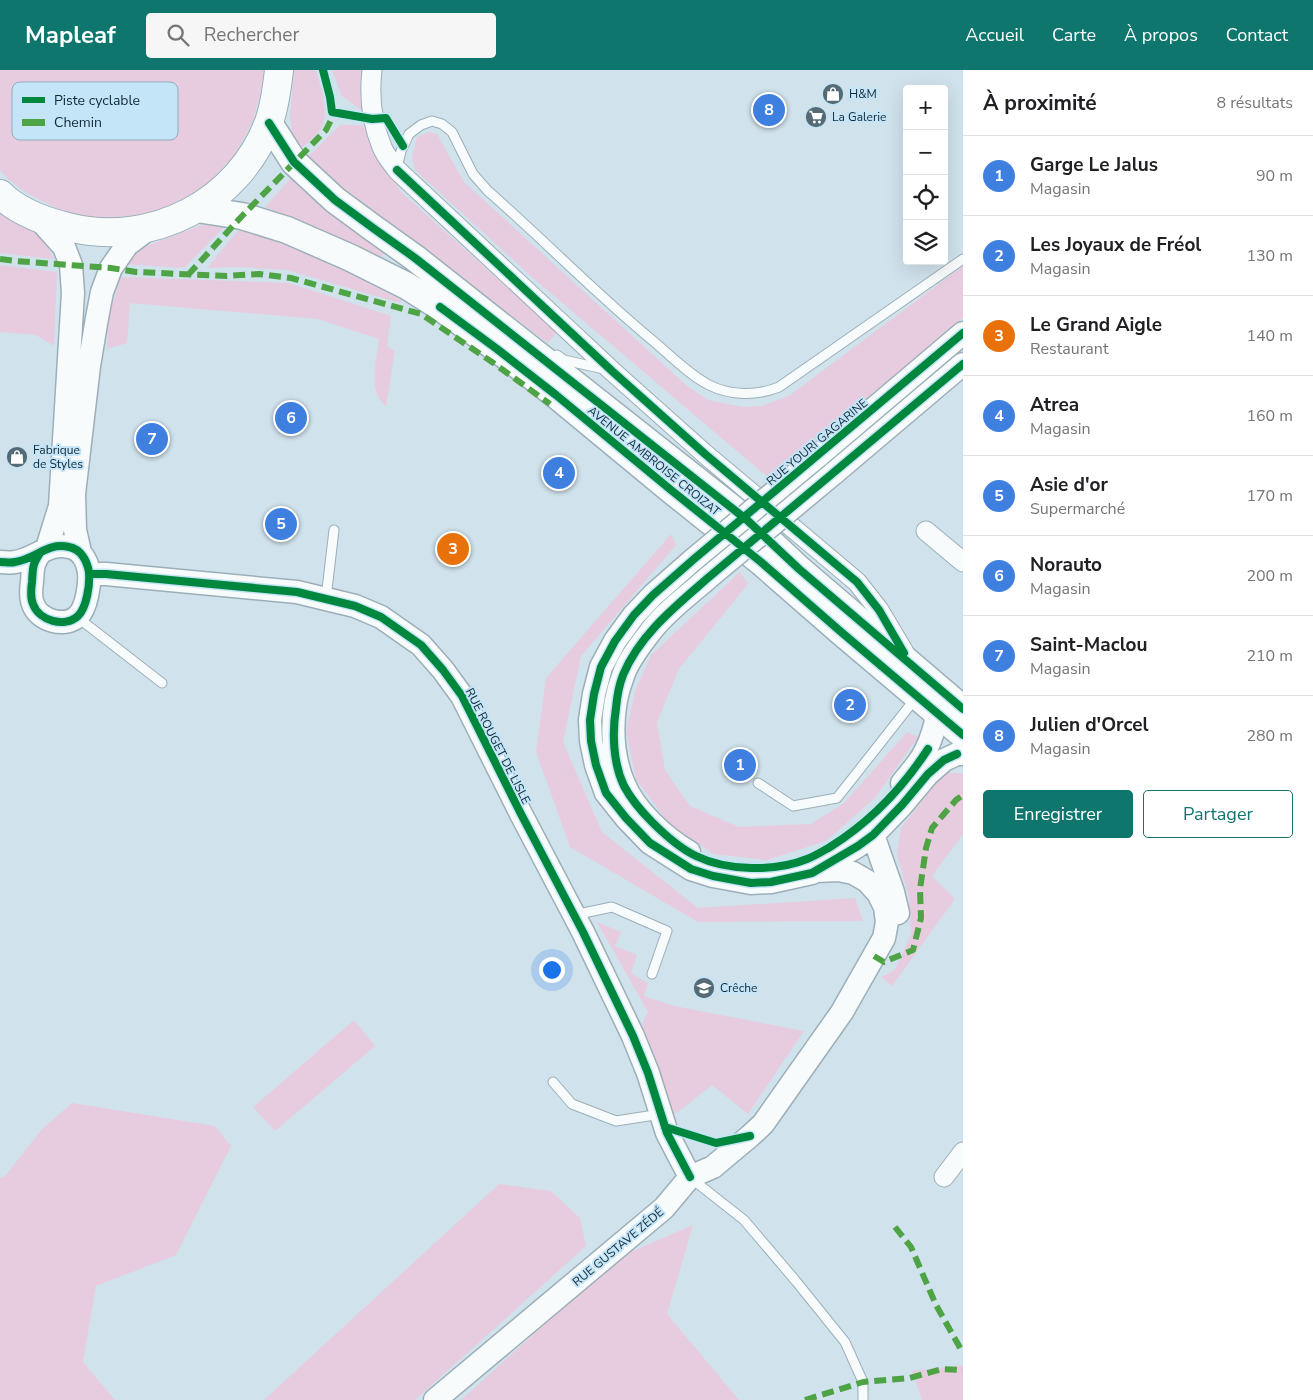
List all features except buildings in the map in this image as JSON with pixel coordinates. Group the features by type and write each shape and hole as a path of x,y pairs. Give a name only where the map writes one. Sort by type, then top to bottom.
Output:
{"main road":[{"path":"0,194 20,210 52,223 83,231 116,233 148,229 173,221 197,209 227,186 251,157 268,123 277,95 279,70"},
{"name":"AVENUE AMBROISE CROIZAT","path":"268,123 294,162 335,200 415,258 747,520 799,569 909,662 926,690 959,728"},
{"name":"AVENUE AMBROISE CROIZAT","path":"197,209 242,216 287,230 351,258 407,286 440,307 556,395 761,562 926,690"}],"street":[{"path":"372,70 372,119 382,148 397,170 612,371 705,454 857,582 879,610 909,662"},
{"path":"38,218 64,247 72,265 73,293 60,506 43,550 34,562 31,591 36,611 46,619 60,622 77,617 84,608 87,595 89,574 87,562 80,552 75,530 74,494 96,318 102,292 111,268 127,245 148,229"},
{"name":"RUE YOURI GAGARINE","path":"849,854 839,870 816,871 771,882 751,883 713,876 691,869 650,843 626,818 606,793 596,766 591,742 590,720 594,694 601,667 615,641 634,614 653,595 963,334"},
{"path":"959,728 944,760 928,774 873,835 849,854 769,868 752,869 717,863 697,856 677,845 639,808 624,786 616,760 614,722 617,698 623,675 635,653 652,630 669,612 963,364"},
{"path":"926,531 963,562"},
{"path":"0,562 16,562 56,545 71,547 80,552"},
{"path":"0,572 13,577 31,591"},
{"name":"RUE ROUGET DE LISLE","path":"89,574 251,587 297,592 326,598 355,606 381,617 421,646 444,670 462,696 574,915 633,1036 648,1073 667,1133 690,1177"},
{"path":"849,854 872,817 917,766 928,749 959,728"},
{"path":"842,1012 884,962 894,945 898,930 899,917 894,892 873,835"},
{"path":"842,1012 884,938 887,922 885,907 878,893 867,881 849,854"},
{"name":"RUE GUSTAVE ZÉDÉ","path":"435,1400 664,1208 690,1177 713,1167 763,1124 842,1012"},
{"path":"944,1177 963,1152"}],"lane":[{"path":"397,170 401,151 409,134 421,125 432,121 442,124 452,132 473,174 488,191 621,314 694,375 710,385 746,394 768,392 779,388 963,259"},
{"path":"415,258 525,333"},
{"path":"549,349 564,360 612,371"},
{"path":"326,598 334,530"},
{"path":"77,617 162,683"},
{"path":"758,783 793,806 837,798 926,690"},
{"path":"574,915 612,907 667,931 652,974"},
{"path":"554,1082 572,1104 616,1121 661,1114"},
{"path":"690,1177 744,1220 796,1280 845,1342 863,1382 863,1400"}],"shaded area":[{"path":"0,70 264,70 265,73 254,118 236,153 209,182 175,204 145,214 111,218 91,217 61,210 30,195 0,171"},
{"path":"294,70 316,70 323,93 325,110 322,126 318,133 300,149 293,139 290,116"},
{"path":"332,70 363,70 365,113 342,96"},
{"path":"340,125 362,125 371,136 400,191 557,332 548,343 463,280 367,214 306,159"},
{"path":"428,132 437,134 464,182 686,385 708,400 742,407 762,406 790,395 963,266 963,318 771,480 533,278 415,170 412,157 417,137"},
{"path":"292,177 384,254 381,257 265,207"},
{"path":"0,212 23,227 41,235 54,259 0,253"},
{"path":"205,224 226,225 184,268 122,264 133,251"},
{"path":"241,227 337,265 402,300 400,303 287,270 240,267 207,268"},
{"path":"0,265 57,272 54,346 36,335 0,332"},
{"path":"121,277 289,283 391,316 387,346 395,351 386,406 380,400 375,384 375,366 379,339 318,319 130,303 127,343 107,349 108,318"},
{"path":"671,534 676,545 581,656 563,742 602,832 698,908 855,898 863,921 698,922 570,847 536,752 546,678"},
{"path":"740,572 748,584 679,669 657,722 665,770 690,806 739,827 811,824 844,803 907,732 918,737 875,798 826,841 767,860 714,854 670,825 636,779 626,731 636,688 652,654"},
{"path":"944,773 963,774 963,834 932,876 955,899 892,986 881,977 895,970 911,934 909,897 897,854 901,828"},
{"path":"597,922 621,932 615,946 637,955 631,973 648,983 644,996 674,1006 804,1031 748,1114 712,1085 677,1113 673,1113 642,1024 648,1012"},
{"path":"354,1020 375,1046 275,1131 253,1107"},
{"path":"72,1103 215,1126 231,1146 176,1255 96,1286 83,1362 115,1400 0,1400 0,1178 5,1176 42,1129"},
{"path":"499,1184 551,1191 580,1218 586,1246 415,1400 264,1400"},
{"path":"693,1225 667,1314 739,1400 461,1400 619,1257"},
{"path":"963,1365 963,1400 922,1400 912,1371"}],"marked path":[{"path":"188,275 242,216 326,130 331,120 332,109"},
{"path":"0,259 111,268 136,272 227,276 259,274 291,278 421,314 550,404"},
{"path":"874,956 884,962 913,950 921,918 920,889 926,848 932,828 956,800 963,795"},
{"path":"895,1227 911,1247 936,1305 963,1353"},
{"path":"805,1400 863,1382 910,1378 942,1369 963,1370"}],"cycle path":[{"path":"323,70 332,112 372,119 386,118 403,146"},
{"path":"269,123 294,162 335,200 415,258 747,520 799,569 963,709"},
{"path":"397,170 612,371 705,454 857,582 879,610 904,653"},
{"path":"440,307 556,395 761,562 963,735"},
{"path":"957,754 944,760 928,774 873,835 858,846 812,873 771,882 751,883 713,876 691,869 650,843 626,818 606,793 596,765 591,741 590,720 601,667 615,641 634,615 653,595 963,333"},
{"path":"928,749 907,778 884,804 859,827 830,847 810,858 781,866 766,868 736,867 708,861 684,849 662,832 636,805 620,777 614,748 615,718 618,691 623,675 639,646 660,621 684,598 963,364"},
{"path":"0,562 22,560 54,547 69,547 77,550 87,564 89,583 84,607 73,620 66,622 53,621 41,615 33,604 31,599 33,570 40,553"},
{"path":"89,574 297,592 355,606 381,617 421,645 462,696 583,932 633,1036 648,1073 667,1133 690,1177"},
{"path":"665,1127 716,1143 750,1136"}],"place":[{"name":"H&M","path":"833,94"},
{"name":"Julien d'Orcel","path":"769,110"},
{"name":"La Galerie","path":"816,117"},
{"name":"Norauto","path":"291,418"},
{"name":"Saint-Maclou","path":"152,439"},
{"name":"Fabrique de Styles","path":"17,457"},
{"name":"Atrea","path":"559,473"},
{"name":"Asie d'or","path":"281,524"},
{"name":"Le Grand Aigle","path":"453,549"},
{"name":"Les Joyaux de Fréol","path":"850,705"},
{"name":"Garge Le Jalus","path":"740,765"},
{"name":"Crêche","path":"704,988"}]}
